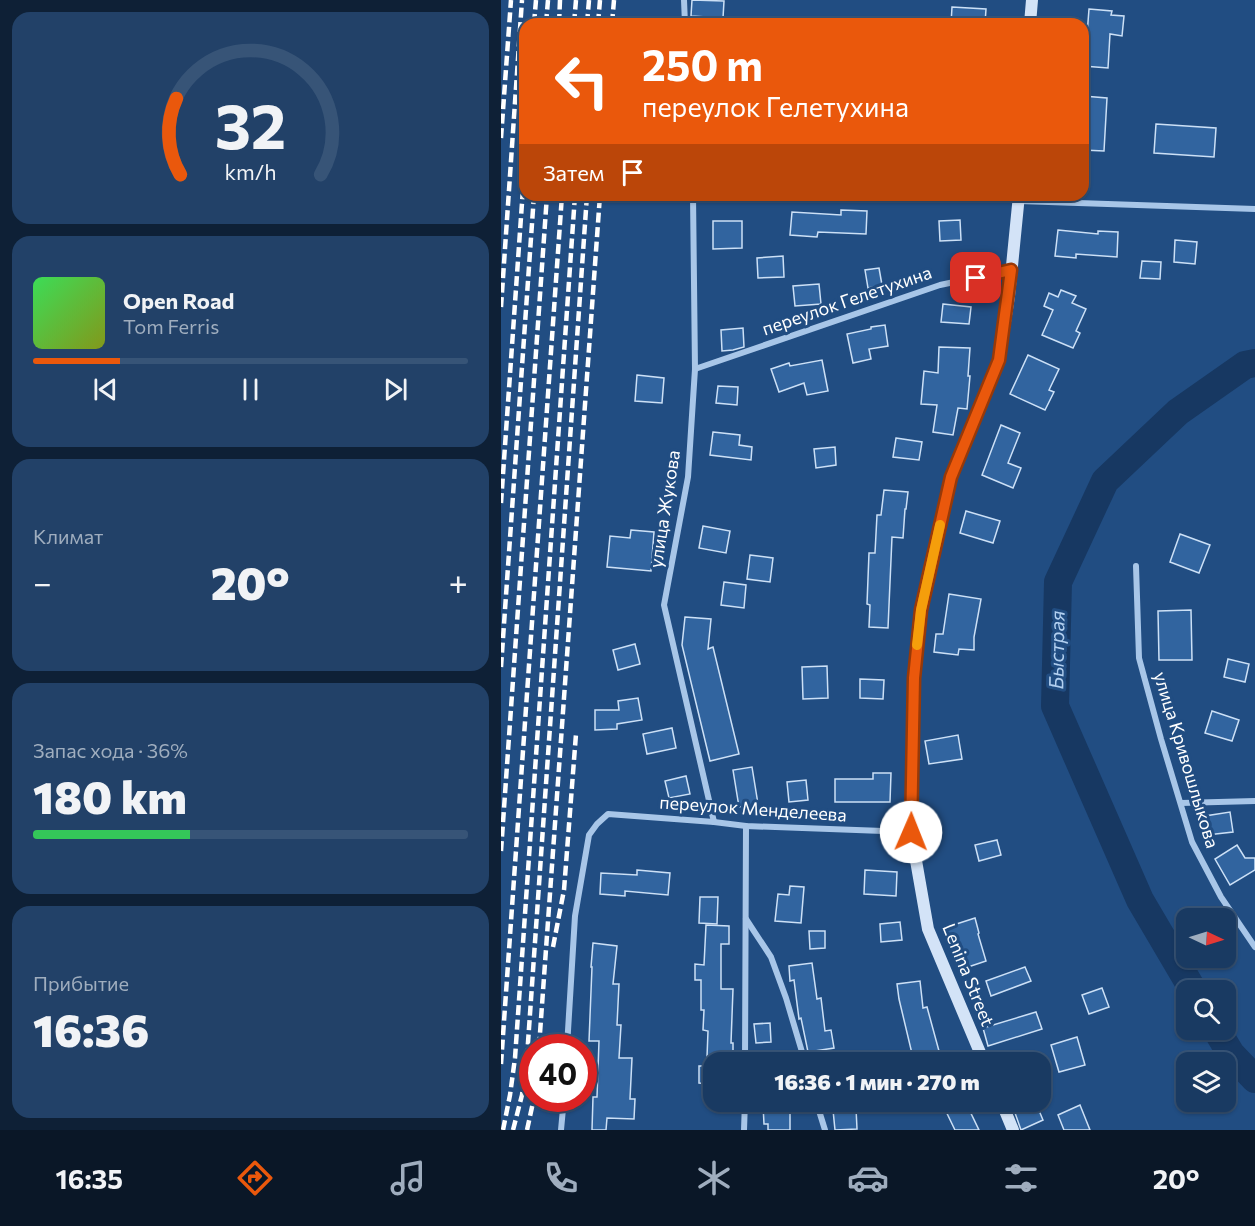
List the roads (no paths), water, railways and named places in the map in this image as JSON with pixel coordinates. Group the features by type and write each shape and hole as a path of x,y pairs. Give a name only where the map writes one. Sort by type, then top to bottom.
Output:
{"street":[{"path":"684,0 685,18"},
{"path":"1030,18 1032,0"},
{"name":"улица Жукова","path":"693,201 695,369 688,477 664,606 714,822"},
{"name":"Lenina Street","path":"980,1052 928,929 911,832 914,678 921,610 951,477 999,360 1019,201"},
{"path":"1083,201 1255,209"},
{"name":"переулок Гелетухина","path":"695,369 940,285 1011,270"},
{"name":"улица Кривошлыкова","path":"1136,566 1139,658 1192,842 1221,897 1255,947"},
{"path":"1181,803 1255,801"},
{"name":"переулок Менделеева","path":"568,1034 575,916 589,835 608,814 746,826 911,832"},
{"path":"745,1052 746,826"},
{"path":"746,919 771,957 802,1052"},
{"path":"561,1130 563,1112"},
{"path":"744,1130 745,1112"},
{"path":"819,1112 825,1130"},
{"path":"1006,1112 1013,1130"}],"waterway":[{"name":"Быстрая","path":"1187,980 1140,900 1055,706 1058,582 1105,481 1178,412 1245,365 1255,363"},
{"name":"Быстрая","path":"1223,1040 1231,1054 1255,1079"}],"railway":[{"path":"501,138 511,0"},
{"path":"521,18 522,0"},
{"path":"534,18 536,0"},
{"path":"546,18 548,0"},
{"path":"559,18 560,0"},
{"path":"574,18 576,0"},
{"path":"588,18 589,0"},
{"path":"598,18 600,0"},
{"path":"612,18 614,0"},
{"path":"501,307 519,44"},
{"path":"501,503 522,201"},
{"path":"501,667 534,201"},
{"path":"501,851 547,201"},
{"path":"501,1064 562,201"},
{"path":"503,1130 515,1058 575,201"},
{"path":"513,1130 522,1095 527,1057 587,201"},
{"path":"540,1034 600,201"},
{"path":"553,947 564,890 576,734"},
{"path":"527,1130 531,1112"}]}
